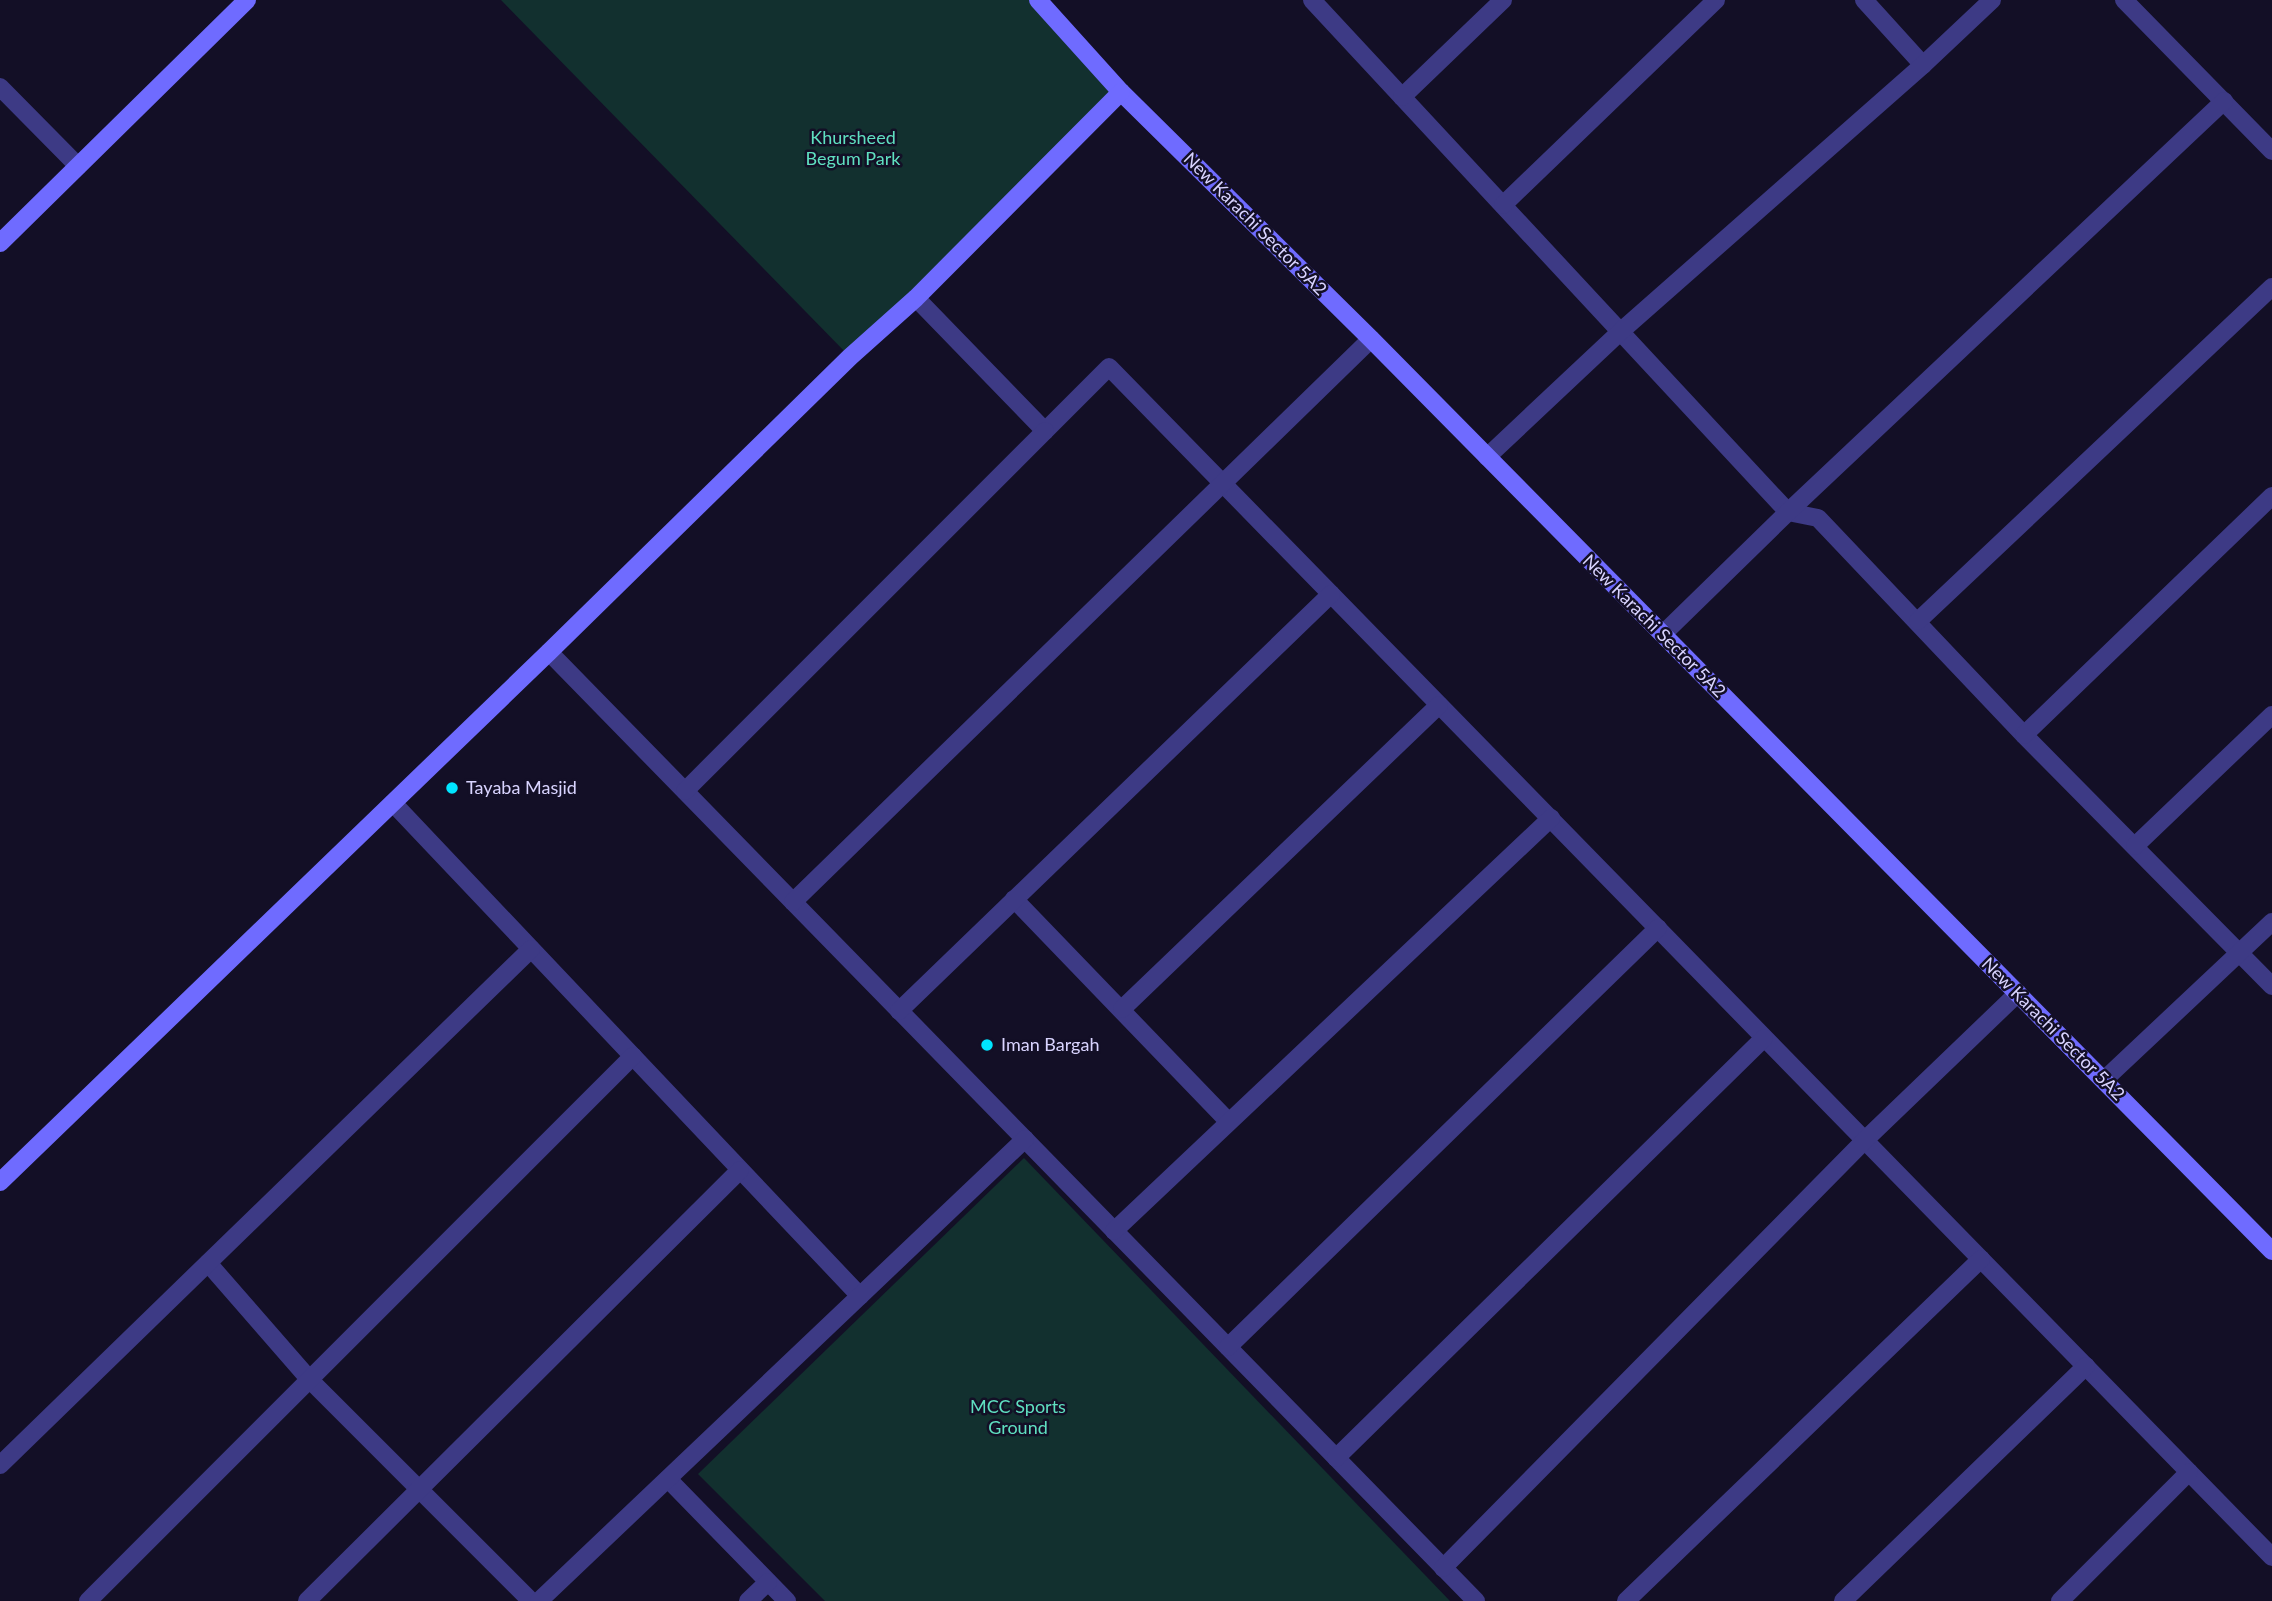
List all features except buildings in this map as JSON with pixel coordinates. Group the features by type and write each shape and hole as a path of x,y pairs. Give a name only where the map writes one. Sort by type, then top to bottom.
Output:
{"street":[{"path":"0,243 247,0"},
{"path":"1312,0 1788,512 1818,518 2024,735 2272,986"},
{"path":"1402,97 1503,0"},
{"path":"1503,205 1716,0"},
{"path":"1864,0 1923,65"},
{"path":"1487,457 1620,332 1923,65 1992,0"},
{"path":"2124,0 2272,151"},
{"name":"New Karachi Sector 5A2","path":"1046,3 1121,92 1371,339 2272,1251"},
{"path":"0,87 78,166"},
{"path":"0,1182 850,357 916,298 1121,92"},
{"path":"1663,634 1788,512 2224,101"},
{"path":"1918,621 2272,287"},
{"path":"916,298 1045,431"},
{"path":"793,902 1371,339"},
{"path":"685,791 1109,367 2272,1557"},
{"path":"2024,735 2272,496"},
{"path":"899,1010 1331,594"},
{"path":"549,652 1476,1601"},
{"path":"1122,1009 1439,705"},
{"path":"2135,846 2272,715"},
{"path":"393,803 860,1296"},
{"path":"1114,1231 1550,818"},
{"path":"1014,899 1228,1121"},
{"path":"2104,1080 2272,922"},
{"path":"1228,1347 1658,928"},
{"path":"0,1465 531,949"},
{"path":"1443,1568 1865,1140 2018,993"},
{"path":"1336,1458 1764,1038"},
{"path":"88,1601 633,1056"},
{"path":"539,1601 1025,1139"},
{"path":"307,1601 740,1170"},
{"path":"1626,1601 1981,1259"},
{"path":"208,1263 310,1380 531,1601"},
{"path":"1843,1601 2086,1366"},
{"path":"2060,1601 2189,1472"},
{"path":"668,1479 787,1601"},
{"path":"748,1601 768,1581"}],"green space":[{"name":"Khursheed Begum Park","path":"501,0 1031,0 1121,92 850,357"},
{"name":"MCC Sports Ground","path":"1024,1158 1450,1601 825,1601 698,1474"}],"place":[{"name":"Tayaba Masjid","path":"452,788"},
{"name":"Iman Bargah","path":"987,1045"}]}
